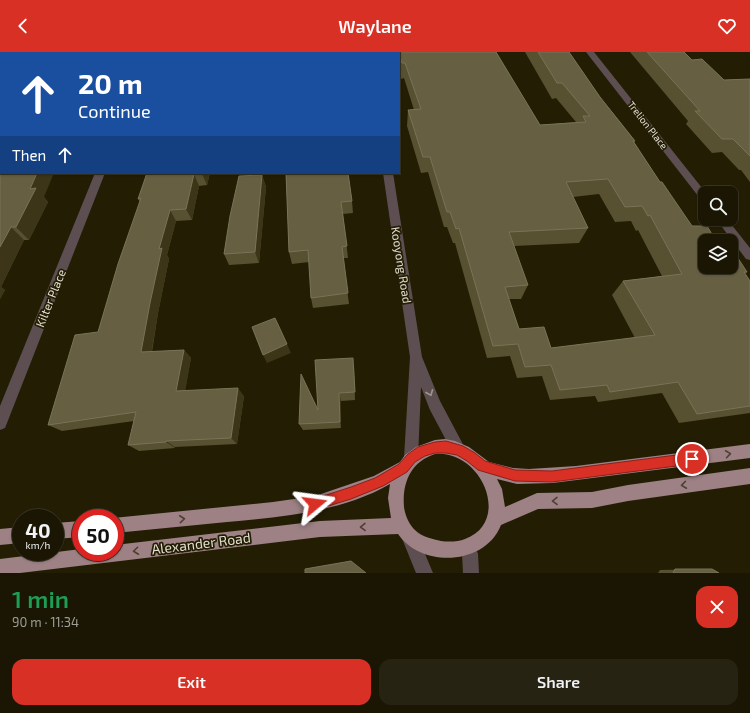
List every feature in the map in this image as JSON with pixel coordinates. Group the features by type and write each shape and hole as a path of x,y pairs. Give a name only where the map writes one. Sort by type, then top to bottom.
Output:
{"main road":[{"path":"435,447 446,447 459,450 482,466 495,488 497,501 497,519 493,531 484,545 470,554 455,558 438,556 422,549 406,531 396,509 395,495 397,483 407,463 422,451 435,447"},
{"path":"482,466 515,476 552,477 750,451"},
{"name":"Alexander Road","path":"124,524 273,510 315,504 351,493 379,482 407,463"},
{"path":"497,519 537,501 592,500 628,493 750,476"},
{"name":"Alexander Road","path":"0,567 320,529 406,531"},
{"path":"0,537 12,536"}],"street":[{"name":"Trelion Place","path":"590,52 698,190"},
{"name":"Kilter Place","path":"0,423 100,174"},
{"name":"Kooyong Road","path":"388,174 416,357 435,405 459,450"},
{"path":"726,226 750,256"},
{"name":"Kooyong Road","path":"407,463 416,357"},
{"path":"406,531 425,573"},
{"path":"470,554 471,573"}],"building":[{"path":"400,52 496,52 540,125 586,122 583,116 590,116 562,83 557,83 538,52 569,52 600,97 635,141 633,141 660,182 662,182 692,226 707,226 712,234 698,234 698,274 738,274 738,258 747,272 744,272 750,281 750,406 697,414 678,382 610,392 607,385 560,390 551,365 525,367 518,344 493,346 459,228 456,229 450,212 447,212 430,157 423,157 408,110 421,109 405,63 402,63","holes":["608,179 625,207 642,206 648,216 650,215 682,274 623,281 655,335 551,348 544,327 519,329 505,287 528,285 509,232 588,228 566,182"]},
{"path":"647,52 684,52 692,60 702,59 724,80 750,79 750,156 733,139 722,139 695,111 700,111"},
{"path":"0,174 37,174 30,189 36,188 16,227 11,227 0,247"},
{"path":"147,174 194,174 186,209 170,210 159,249 162,248 141,352 184,350 176,391 238,388 231,438 166,441 128,445 136,412 48,425 75,335 98,332 118,264 141,198 138,199"},
{"path":"286,174 348,174 352,201 341,202 347,246 342,247 348,293 311,298 308,250 289,252"},
{"path":"262,175 255,252 224,254 230,216 239,176"},
{"path":"275,318 287,344 263,355 252,327"},
{"path":"353,358 355,392 339,393 340,422 299,424 301,374 318,410 315,360"},
{"path":"351,561 366,573 305,573 305,569"},
{"path":"675,569 712,569 719,573 673,573"}],"route":[{"path":"315,504 351,493 379,482 403,468 412,458 422,451 435,447 446,447 459,450 482,466 515,476 552,477 692,459"}]}
